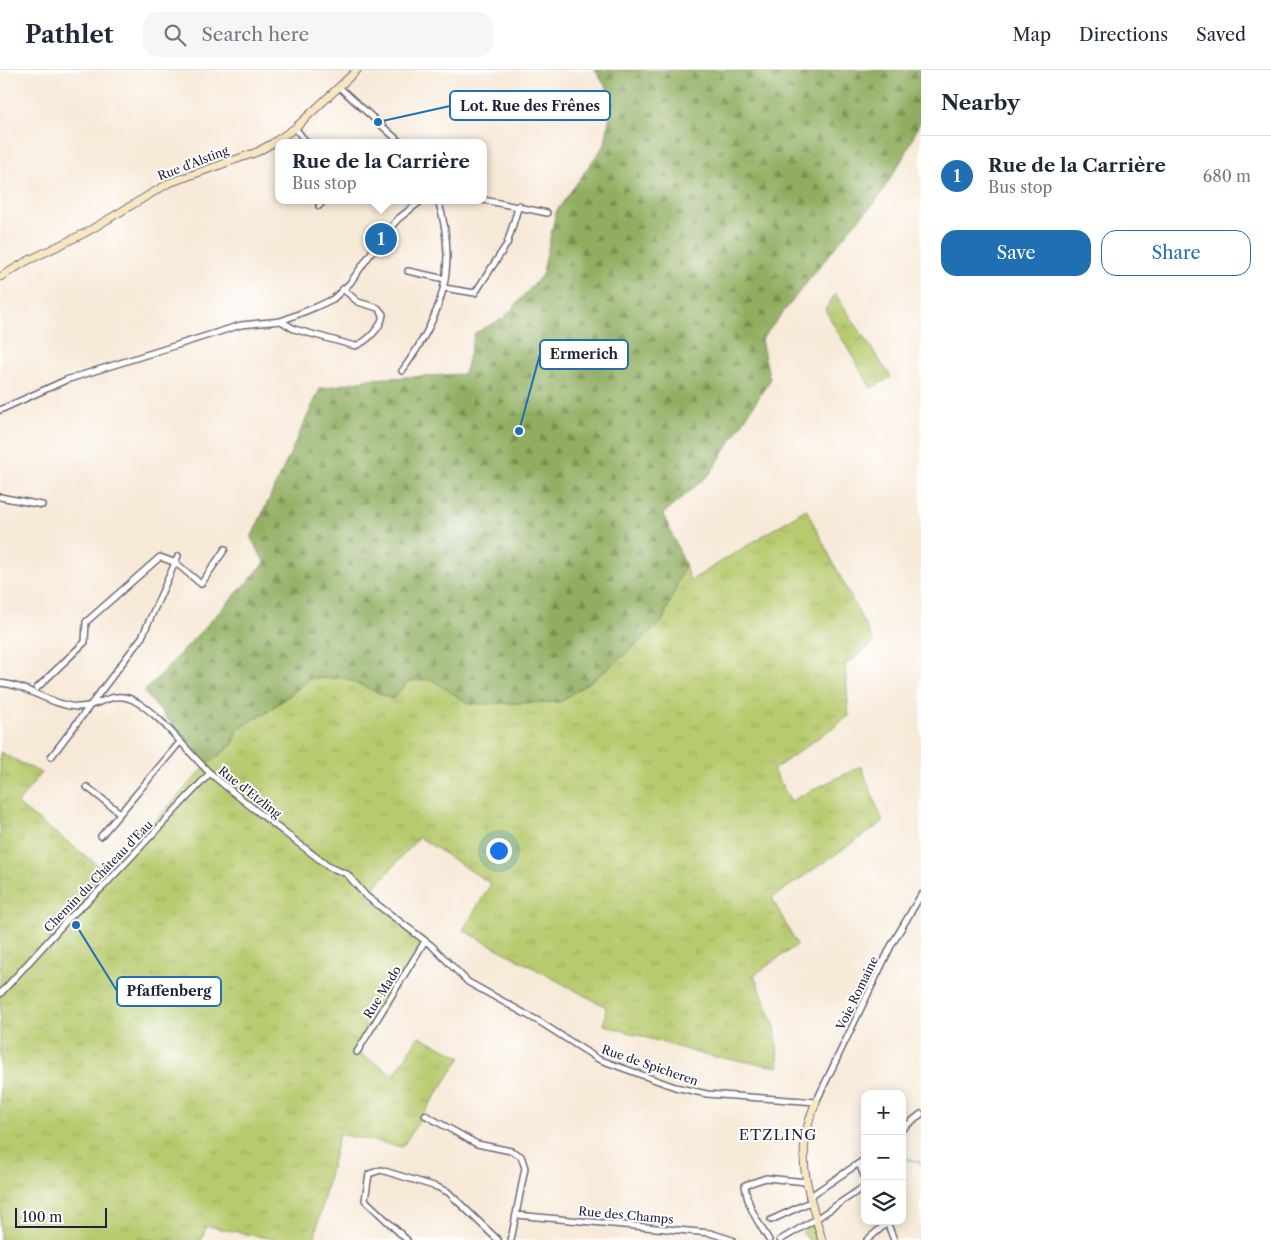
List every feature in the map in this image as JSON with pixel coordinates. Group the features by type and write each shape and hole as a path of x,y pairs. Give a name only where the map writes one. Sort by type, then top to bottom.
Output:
{"main road":[{"name":"Rue d'Alsting","path":"278,139 295,128 357,70"},
{"name":"Rue d'Alsting","path":"0,277 27,260 85,233 169,183 257,152 275,141"},
{"path":"816,1102 808,1122 804,1142 809,1200 822,1240"}],"street":[{"path":"339,87 397,139"},
{"path":"295,128 304,139"},
{"path":"487,200 519,205 547,213"},
{"path":"0,410 66,380 241,325 281,321 333,299 398,219 417,204"},
{"path":"402,371 426,336 438,312 444,288 446,227 439,204"},
{"path":"444,288 475,293 506,244 519,205"},
{"path":"408,271 445,279"},
{"path":"281,321 294,329 355,346 361,344 369,339 383,319 383,314 378,308 358,302 343,289"},
{"path":"0,497 42,505"},
{"path":"37,688 84,642 86,622 160,556 176,563 200,584 225,549"},
{"path":"51,757 142,637 178,556"},
{"name":"Rue d'Etzling","path":"0,683 23,689 49,701 77,707 90,706 114,695 132,699 147,709 210,772 329,867 347,874 366,896 425,941 468,982"},
{"path":"101,836 180,742"},
{"name":"Chemin du Château d'Eau","path":"0,994 210,772"},
{"path":"87,787 120,813"},
{"name":"Voie Romaine","path":"816,1102 891,946 921,895"},
{"name":"Rue Mado","path":"357,1052 425,941"},
{"name":"Rue de Spicheren","path":"468,982 540,1022 587,1054 675,1087 707,1094 816,1102"},
{"path":"906,1126 921,1114"},
{"path":"425,1115 477,1144 511,1151 521,1156 525,1168 510,1240"},
{"path":"771,1220 809,1200 859,1164 861,1169"},
{"path":"407,1240 365,1200 369,1174 380,1170 448,1192 498,1240"},
{"path":"769,1240 752,1212 746,1197 745,1185 766,1178 806,1182"},
{"path":"780,1240 816,1219 861,1189"},
{"name":"Rue des Champs","path":"516,1215 710,1233 732,1240"},
{"path":"867,1240 884,1225"},
{"path":"888,1225 894,1240"}],"green space":[{"path":"595,70 921,70 921,120 905,155 876,201 849,230 761,340 770,380 710,474 663,514 685,564 662,622 605,671 560,702 469,704 431,679 409,681 392,699 345,678 312,678 267,712 238,729 233,744 207,765 144,692 265,563 251,538 320,389 369,379 464,374 475,333 504,318 542,275 556,212 605,144 613,98"},
{"path":"835,294 891,377 871,388 825,310"},
{"path":"806,509 874,643 845,665 849,716 773,770 791,801 861,766 883,822 772,898 797,945 754,975 775,1027 779,1067 704,1055 604,1025 606,1007 463,930 491,884 419,837 367,896 425,941 357,1052 394,1075 419,1036 461,1057 402,1147 339,1134 314,1240 279,1240 206,1226 202,1240 0,1240 0,752 41,773 17,804 107,872 207,765 233,744 238,729 267,712 312,678 345,678 392,699 409,681 431,679 469,704 560,702 605,671 662,622 685,564 690,581"},
{"path":"813,1224 817,1240 808,1240 802,1232"}],"waterway":[{"path":"906,1159 921,1163"}],"place":[{"name":"Lot. Rue des Frênes","path":"378,122"},
{"name":"Rue de la Carrière","path":"381,239"},
{"name":"Ermerich","path":"519,431"},
{"name":"Pfaffenberg","path":"76,925"}],"district":[{"name":"ETZLING","path":"778,1134"}]}
